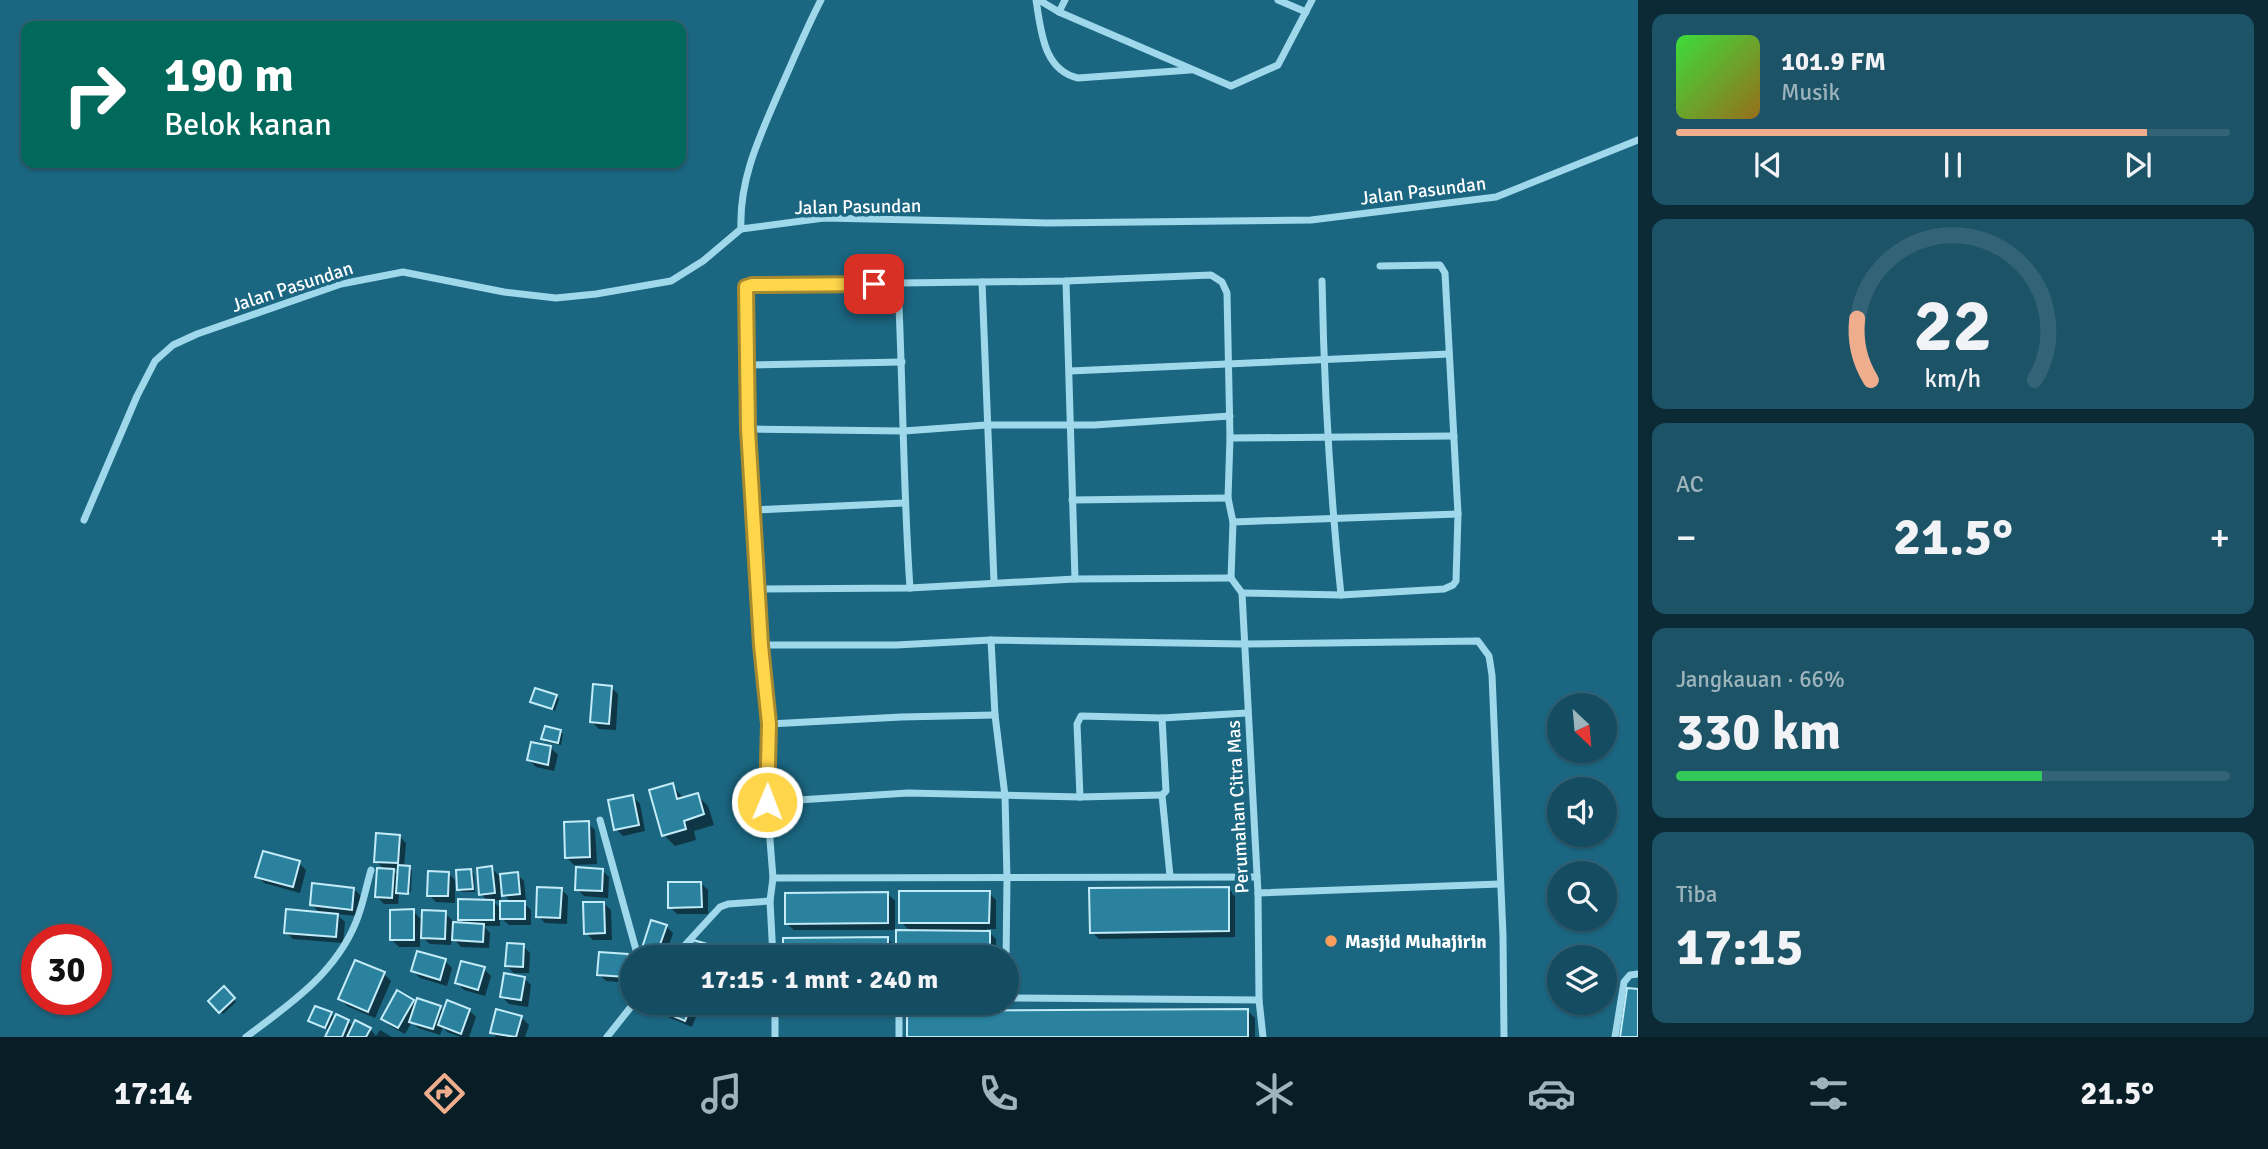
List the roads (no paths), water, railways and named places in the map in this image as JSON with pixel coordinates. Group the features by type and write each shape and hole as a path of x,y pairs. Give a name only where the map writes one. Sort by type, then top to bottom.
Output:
{"street":[{"path":"741,229 740,205 748,168 802,37 821,0"},
{"path":"1038,0 1059,12 1231,86 1278,65 1312,0"},
{"path":"1038,0 1044,47 1059,70 1069,76 1078,79 1194,70"},
{"path":"1059,12 1065,0"},
{"path":"1279,0 1306,12"},
{"name":"Jalan Pasundan","path":"84,520 137,396 155,361 173,345 197,334 341,284 402,272 504,292 556,298 645,287 671,281 703,261 741,229 824,218 1048,223 1311,220 1496,197 1638,140"},
{"path":"772,945 770,901 773,878 767,802 769,724 761,645 748,429 746,287 1066,281 1210,275 1222,282 1227,293 1230,416 1228,498 1233,523 1231,578 1242,593 1342,595 1444,589 1453,585 1457,576 1458,514 1445,273 1440,265 1380,266"},
{"path":"1066,281 1075,579"},
{"path":"1322,281 1333,519 1342,595"},
{"path":"982,282 993,582"},
{"path":"898,284 904,503 910,588"},
{"path":"1070,370 1449,354"},
{"path":"746,365 902,362"},
{"path":"748,429 904,431 986,425 1094,425 1230,416"},
{"path":"1230,438 1454,436"},
{"path":"1072,500 1228,498"},
{"path":"754,510 904,503"},
{"path":"1233,523 1458,514"},
{"path":"758,589 910,588 1075,579 1231,578"},
{"name":"Perumahan Citra Mas","path":"1242,593 1258,893 1259,1000 1264,1037"},
{"path":"761,645 896,645 990,640 1244,644 1478,640 1489,656 1492,675 1503,936 1504,1037"},
{"path":"990,640 995,715 1005,796 1006,945"},
{"path":"1080,797 1077,724 1081,716 1162,719 1247,713"},
{"path":"769,724 995,715"},
{"path":"767,802 908,793 1080,797 1162,795 1166,791 1162,719"},
{"path":"1162,795 1170,876"},
{"path":"600,820 635,945"},
{"path":"246,1037 310,988 342,950 356,922 371,870"},
{"path":"773,878 1257,877"},
{"path":"1258,893 1500,884"},
{"path":"685,945 720,907 770,901"},
{"path":"1615,1037 1624,982 1630,975 1638,974"},
{"path":"1019,998 1259,1000"},
{"path":"607,1037 624,1015"},
{"path":"775,1015 775,1037"},
{"path":"899,1015 900,1037"}],"place":[{"name":"Masjid Muhajirin","path":"1331,941"}]}
